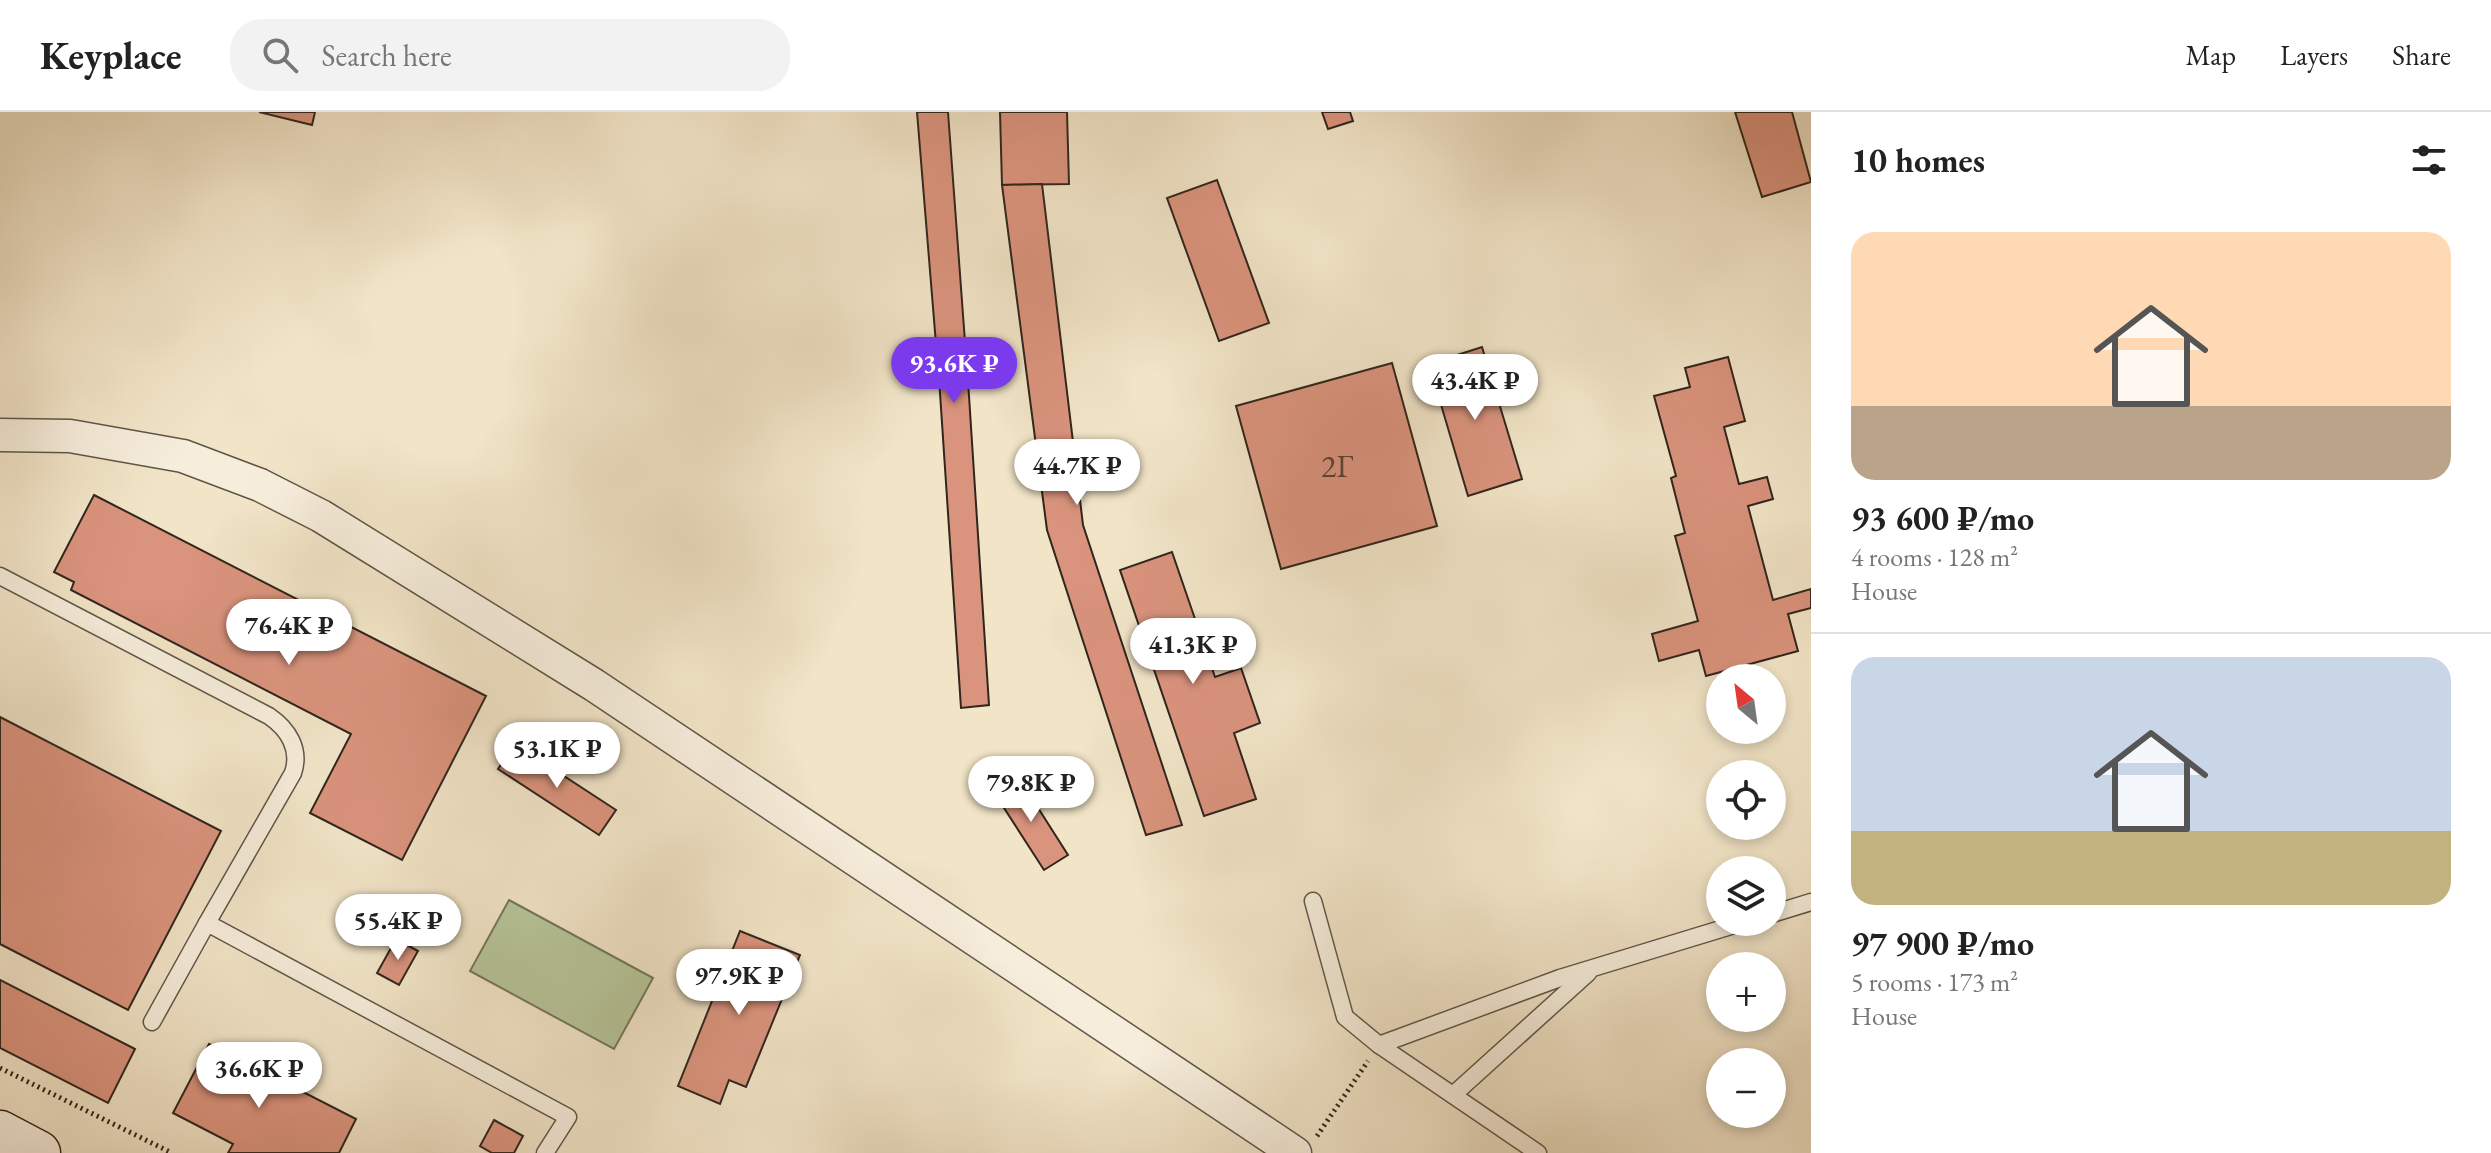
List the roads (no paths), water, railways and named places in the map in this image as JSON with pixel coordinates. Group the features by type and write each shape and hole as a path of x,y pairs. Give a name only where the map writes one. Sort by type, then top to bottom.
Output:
{"street":[{"path":"0,435 70,436 183,456 260,485 321,516 594,685 1304,1147"},
{"path":"0,1133 38,1153"}],"lane":[{"path":"0,576 269,716 289,735 297,761 293,773 152,1022"},
{"path":"1313,901 1345,1017 1379,1045 1538,1153"},
{"path":"1786,910 1811,902"},
{"path":"207,923 568,1117 545,1153"},
{"path":"1379,1045 1593,969 1706,934"},
{"path":"1453,1095 1593,969"}]}
